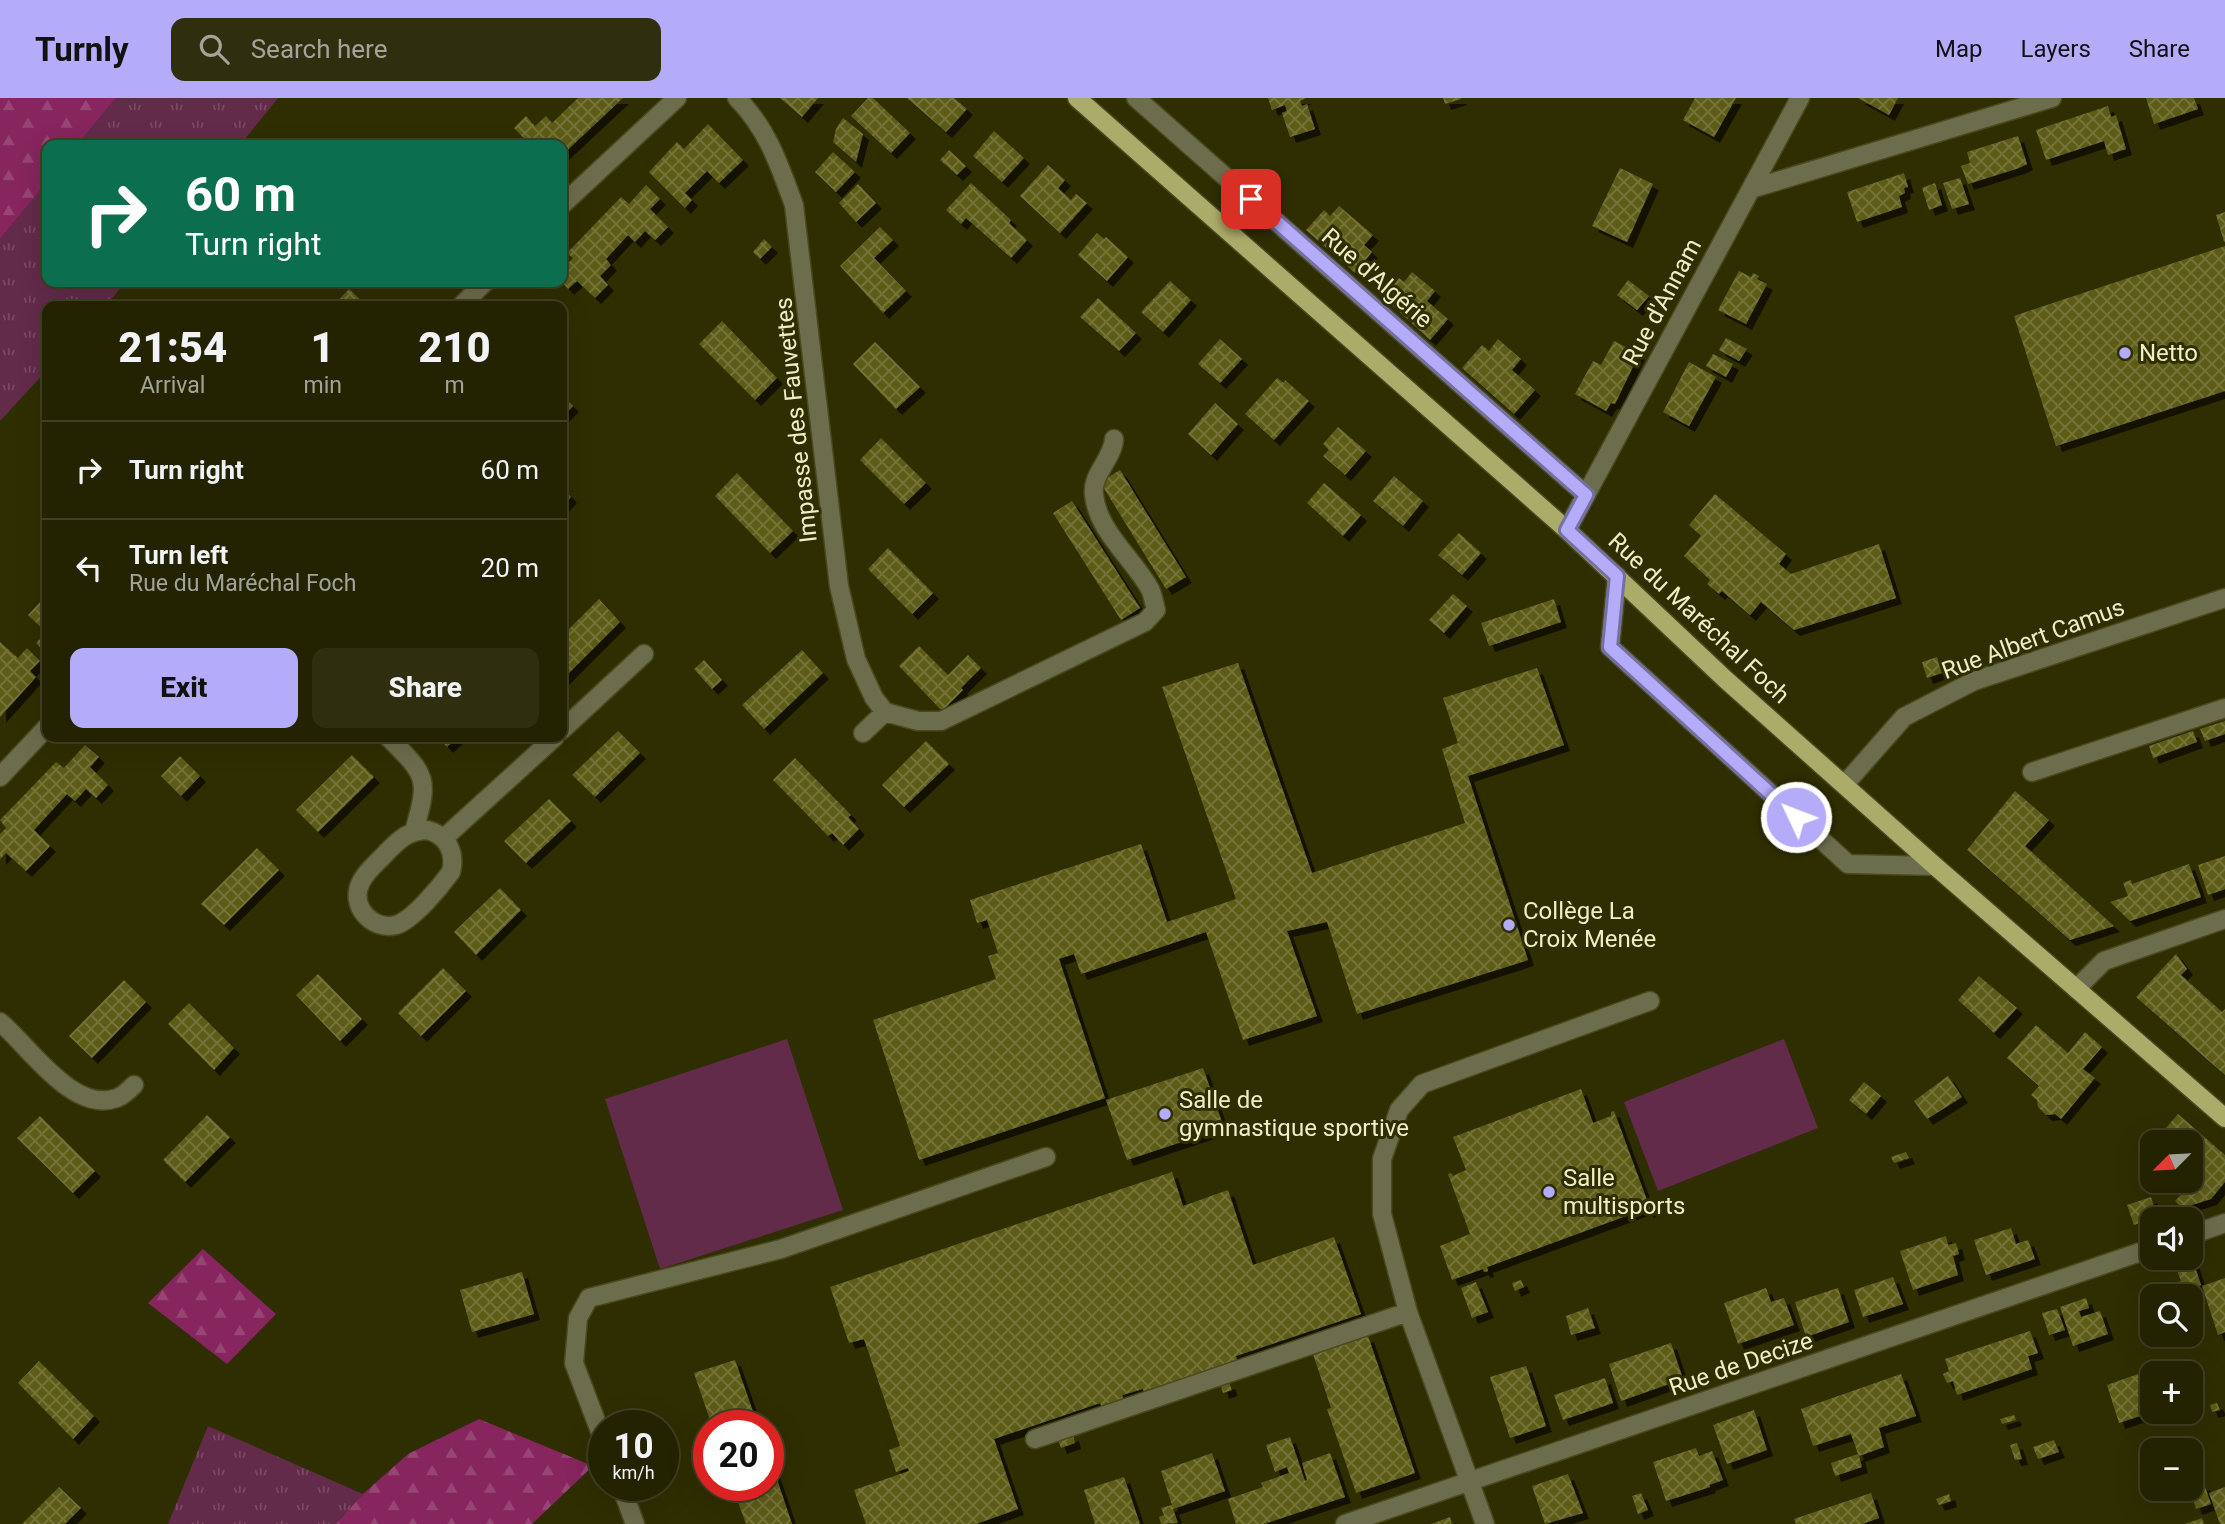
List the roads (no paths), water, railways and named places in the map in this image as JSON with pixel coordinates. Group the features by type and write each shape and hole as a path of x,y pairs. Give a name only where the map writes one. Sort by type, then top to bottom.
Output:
{"main road":[{"name":"Rue du Maréchal Foch","path":"1077,98 1567,530 1726,679 1935,866 2225,1118"}],"street":[{"path":"567,200 677,98"},
{"name":"Impasse des Fauvettes","path":"737,98 755,117 761,128 778,160 794,205 839,586 856,659 874,698 885,712"},
{"name":"Rue d'Annam","path":"1567,530 1800,98"},
{"path":"1751,188 2052,98"},
{"name":"Rue d'Algérie","path":"1146,101 1586,495"},
{"path":"466,301 480,287"},
{"path":"863,733 885,712 918,721 941,720 1145,622 1156,610 1151,590 1099,516 1093,493 1098,476 1114,447 1114,439"},
{"path":"1617,576 1610,647 1848,864 1935,866"},
{"name":"Rue Albert Camus","path":"1845,784 1904,718 1974,681 2225,598"},
{"path":"567,725 644,654"},
{"path":"2032,772 2225,708"},
{"path":"0,777 42,732"},
{"path":"393,742 419,768 423,785 422,801 414,831"},
{"path":"444,838 550,742"},
{"path":"414,831 436,832 444,838 452,849 451,872 407,919 398,925 384,926 373,923 362,913 357,901 362,879 404,835 414,831"},
{"path":"2076,989 2104,961 2225,919"},
{"path":"1485,1524 1408,1312 1382,1214 1382,1159 1399,1110 1422,1084 1650,1001"},
{"path":"0,1022 77,1094 106,1101 120,1097 134,1085"},
{"path":"592,1410 574,1363 578,1318 589,1298 781,1249 1046,1157"},
{"path":"2203,1231 2225,1223"},
{"name":"Rue de Decize","path":"1345,1524 2140,1252"},
{"path":"1035,1439 1408,1312"},
{"path":"627,1501 635,1524"}],"place":[{"name":"Netto","path":"2125,353"},
{"name":"Collège La Croix Menée","path":"1509,925"},
{"name":"Salle de gymnastique sportive","path":"1165,1114"},
{"name":"Salle multisports","path":"1549,1192"}]}
